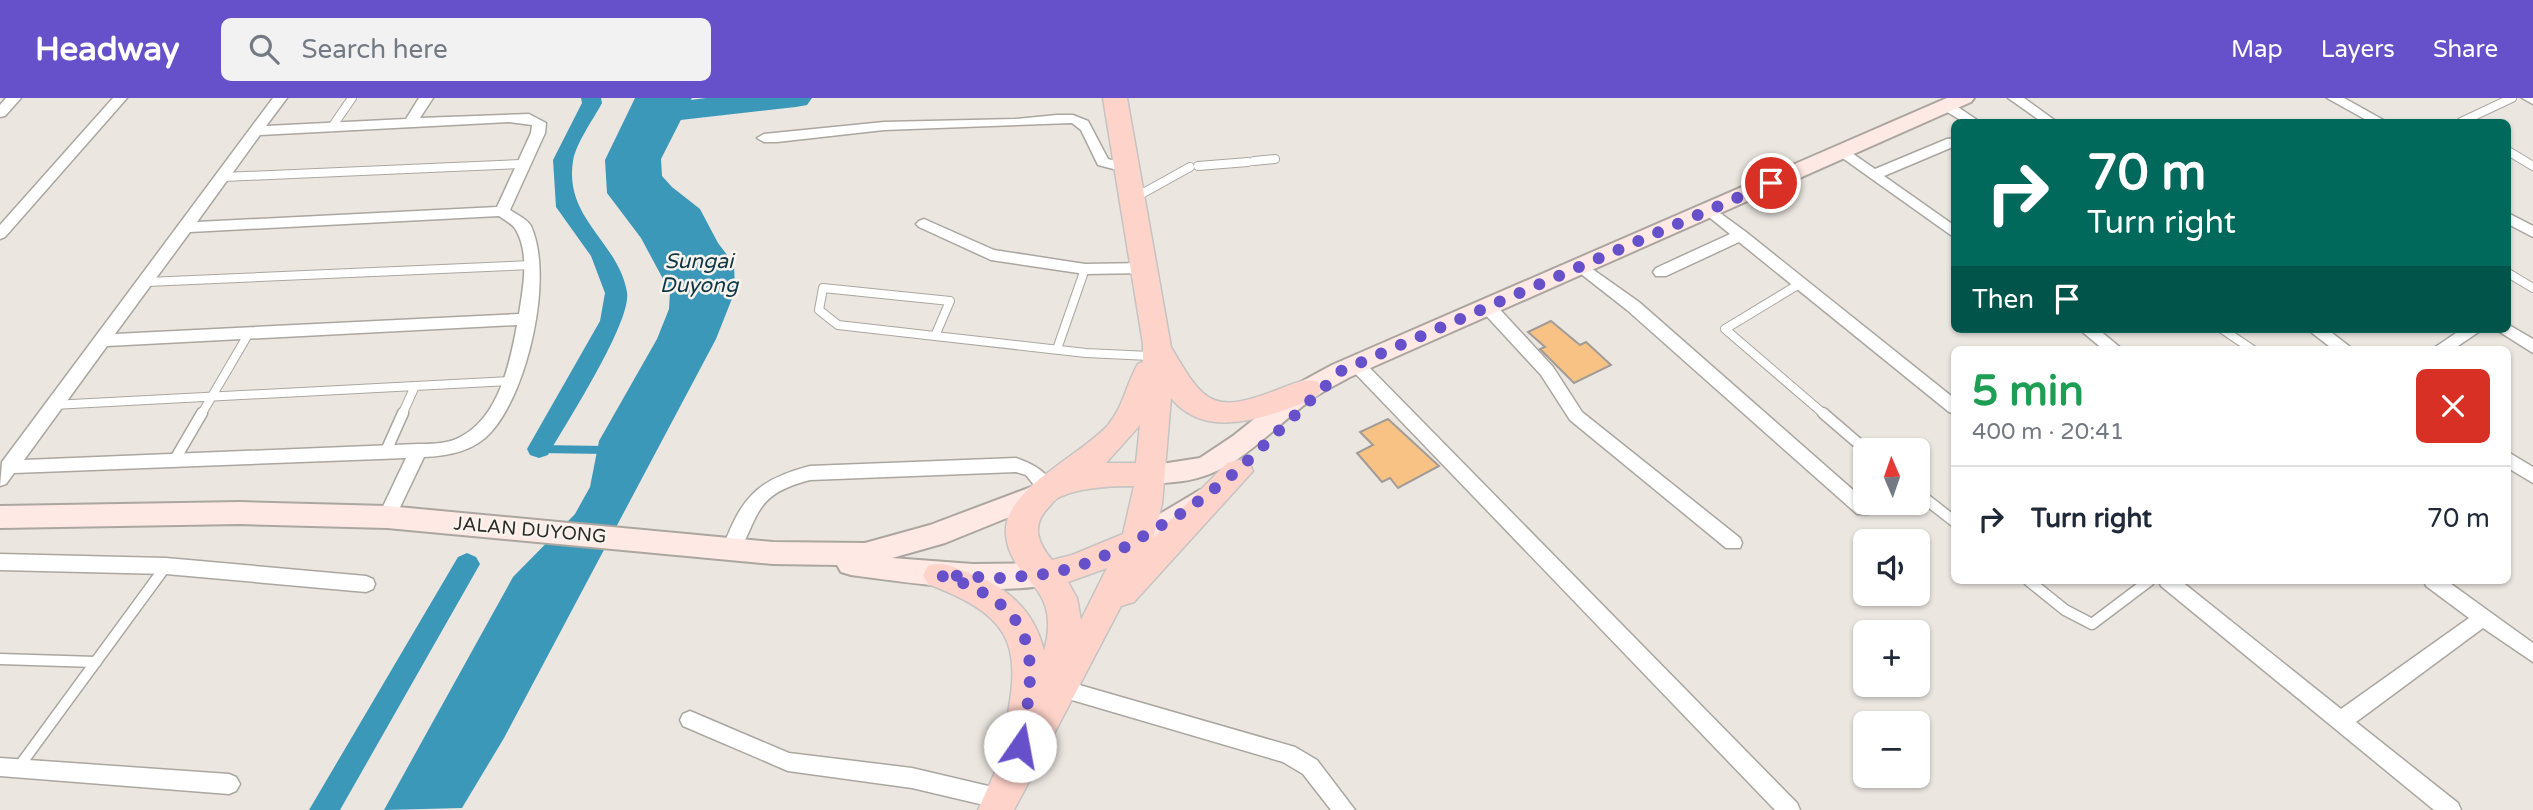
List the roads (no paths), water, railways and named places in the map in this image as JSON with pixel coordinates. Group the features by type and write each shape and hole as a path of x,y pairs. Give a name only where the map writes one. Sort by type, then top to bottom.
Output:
{"main road":[{"path":"1004,793 1062,689 1136,542 1147,504 1158,388 1152,308 1115,98"},
{"path":"1154,350 1177,388 1189,402 1203,410 1223,415 1245,413 1308,389 1348,368 1487,306 1955,102"},
{"path":"1004,793 1062,652 1066,626 1062,605 1046,574 1026,551 1022,539 1022,523 1029,511 1049,491 1121,431 1138,406 1154,350"},
{"path":"1088,638 1134,579 1237,471 1348,368"},
{"path":"1049,491 1102,475 1190,471 1208,466 1242,443 1308,389"},
{"path":"773,554 939,575 1001,578 1046,574 1101,558 1136,542 1187,510 1237,471"},
{"name":"JALAN DUYONG","path":"0,517 240,513 387,517 773,554 865,554 899,547 1049,491"},
{"path":"939,575 966,583 994,597 1012,616 1025,640 1031,662 1029,700 1004,793"}],"street":[{"path":"0,113 14,98"},
{"path":"0,234 120,98"},
{"path":"4,473 51,405 147,282 280,98"},
{"path":"410,123 426,98"},
{"path":"2015,98 2046,119"},
{"path":"2334,98 2374,119"},
{"path":"1955,102 1970,119"},
{"path":"258,131 529,118 539,123 537,133 502,211"},
{"path":"764,138 788,138 862,127 928,123 1070,120 1080,121 1087,127 1103,162 1129,169"},
{"path":"1874,175 1951,144"},
{"path":"1841,152 1951,230"},
{"path":"1709,210 1951,405"},
{"path":"4,473 174,461 450,449 472,439 492,420 510,381 526,319 532,265 523,226 502,211 188,227"},
{"path":"2511,220 2533,232"},
{"path":"924,224 991,256 1085,269 1146,268"},
{"path":"1661,272 1741,235"},
{"path":"1581,266 1643,315 1853,500"},
{"path":"1487,306 1547,371 1576,416 1733,543"},
{"path":"103,340 526,319"},
{"path":"2092,333 2110,346"},
{"path":"2321,333 2340,346"},
{"path":"2446,346 2467,333"},
{"path":"2510,333 2533,347"},
{"path":"1348,368 1788,810"},
{"path":"387,517 418,451"},
{"path":"2511,461 2533,476"},
{"path":"731,550 754,499 777,482 810,473 1016,465 1032,470 1049,491"},
{"path":"0,562 166,566 366,584"},
{"path":"2172,584 2450,810"},
{"path":"2437,584 2533,654"},
{"path":"2341,721 2483,618"},
{"path":"1062,689 1288,754 1310,767 1344,810"},
{"path":"690,720 788,762 1004,793"},
{"path":"9,767 229,784"}],"lane":[{"path":"332,127 352,98"},
{"path":"2467,119 2512,98"},
{"path":"2511,153 2533,166"},
{"path":"1134,197 1194,166 1275,159"},
{"path":"224,177 522,164"},
{"path":"147,282 532,265"},
{"path":"1057,349 1085,269"},
{"path":"2511,275 2533,288"},
{"path":"1801,283 1725,329 1853,439"},
{"path":"935,336 950,301 823,288 818,310 838,325 935,336 1057,349 1154,350"},
{"path":"174,461 249,333"},
{"path":"2228,333 2247,346"},
{"path":"51,405 510,381"},
{"path":"386,451 415,386"},
{"path":"1930,502 1951,519"},
{"path":"9,767 96,662 166,566"},
{"path":"2033,584 2065,610 2092,624 2145,584"},
{"path":"0,659 96,662"}],"water":[{"name":"Sungai Duyong","path":"635,98 692,98 661,159 662,176 700,209 718,243 734,264 735,291 716,339 504,738 462,808 384,810 513,577 575,514 590,487 599,441 657,339 669,309 670,292 641,238 607,193 605,160"}],"waterway":[{"path":"539,449 611,321 616,293 601,255 566,207 563,160 592,103 591,98"},
{"path":"654,113 796,98"},
{"path":"539,449 605,450"},
{"path":"324,810 467,564"}]}
